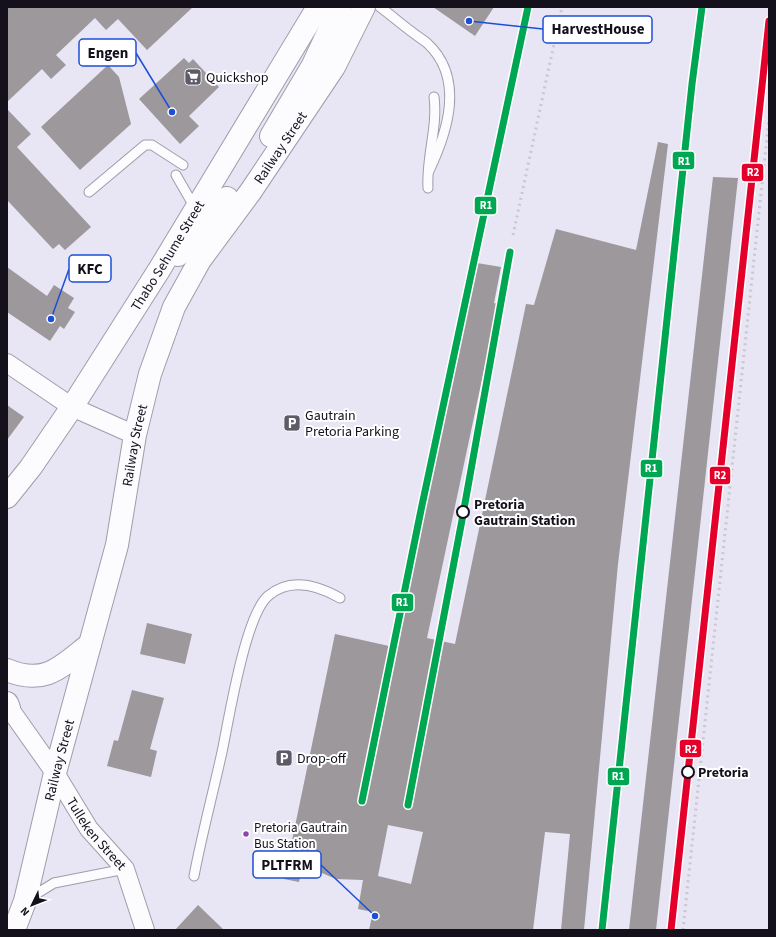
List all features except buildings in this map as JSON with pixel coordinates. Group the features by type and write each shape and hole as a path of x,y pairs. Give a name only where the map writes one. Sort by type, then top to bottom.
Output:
{"main road":[{"name":"Thabo Sehume Street","path":"7,497 31,467 72,407 165,260 318,7"},
{"path":"165,260 180,253 199,234 240,181 271,137 312,65 340,7"},
{"name":"Railway Street","path":"14,930 25,901 55,773 117,545 136,435 150,374 174,307 200,260 251,191 334,67 364,7"},
{"path":"7,504 31,467"},
{"path":"7,670 19,675 35,677 48,675 90,644"}],"street":[{"path":"7,363 72,407 136,435"},
{"name":"Tulleken Street","path":"8,706 55,773 89,828 125,870 145,930"}],"lane":[{"path":"380,7 427,42 445,68 450,83 448,110 442,137 429,171"},
{"path":"428,188 435,112 434,97"},
{"path":"89,192 145,145 152,145 183,165"},
{"path":"176,175 196,209"},
{"path":"194,876 233,694 246,643 257,611 266,597 280,588 299,584 322,589 340,598"},
{"path":"25,901 54,883 125,870"}],"railway":[{"path":"513,235 562,7"},
{"path":"671,930 769,21"},
{"path":"683,930 769,118"}],"transit line":[{"name":"R1","path":"362,801 421,510 528,7"},
{"name":"R1","path":"602,930 692,84 702,7"},
{"name":"R2","path":"671,930 769,21"},
{"name":"R1","path":"408,805 462,520 510,252"}],"place":[{"name":"HarvestHouse","path":"469,21"},
{"name":"Quickshop","path":"193,77"},
{"name":"Engen","path":"172,112"},
{"name":"KFC","path":"51,319"},
{"name":"Gautrain Pretoria Parking","path":"292,423"},
{"name":"Pretoria Gautrain Station","path":"463,512"},
{"name":"Drop-off","path":"284,758"},
{"name":"Pretoria","path":"688,772"},
{"name":"Pretoria Gautrain Bus Station","path":"246,834"},
{"name":"PLTFRM","path":"375,916"}]}
